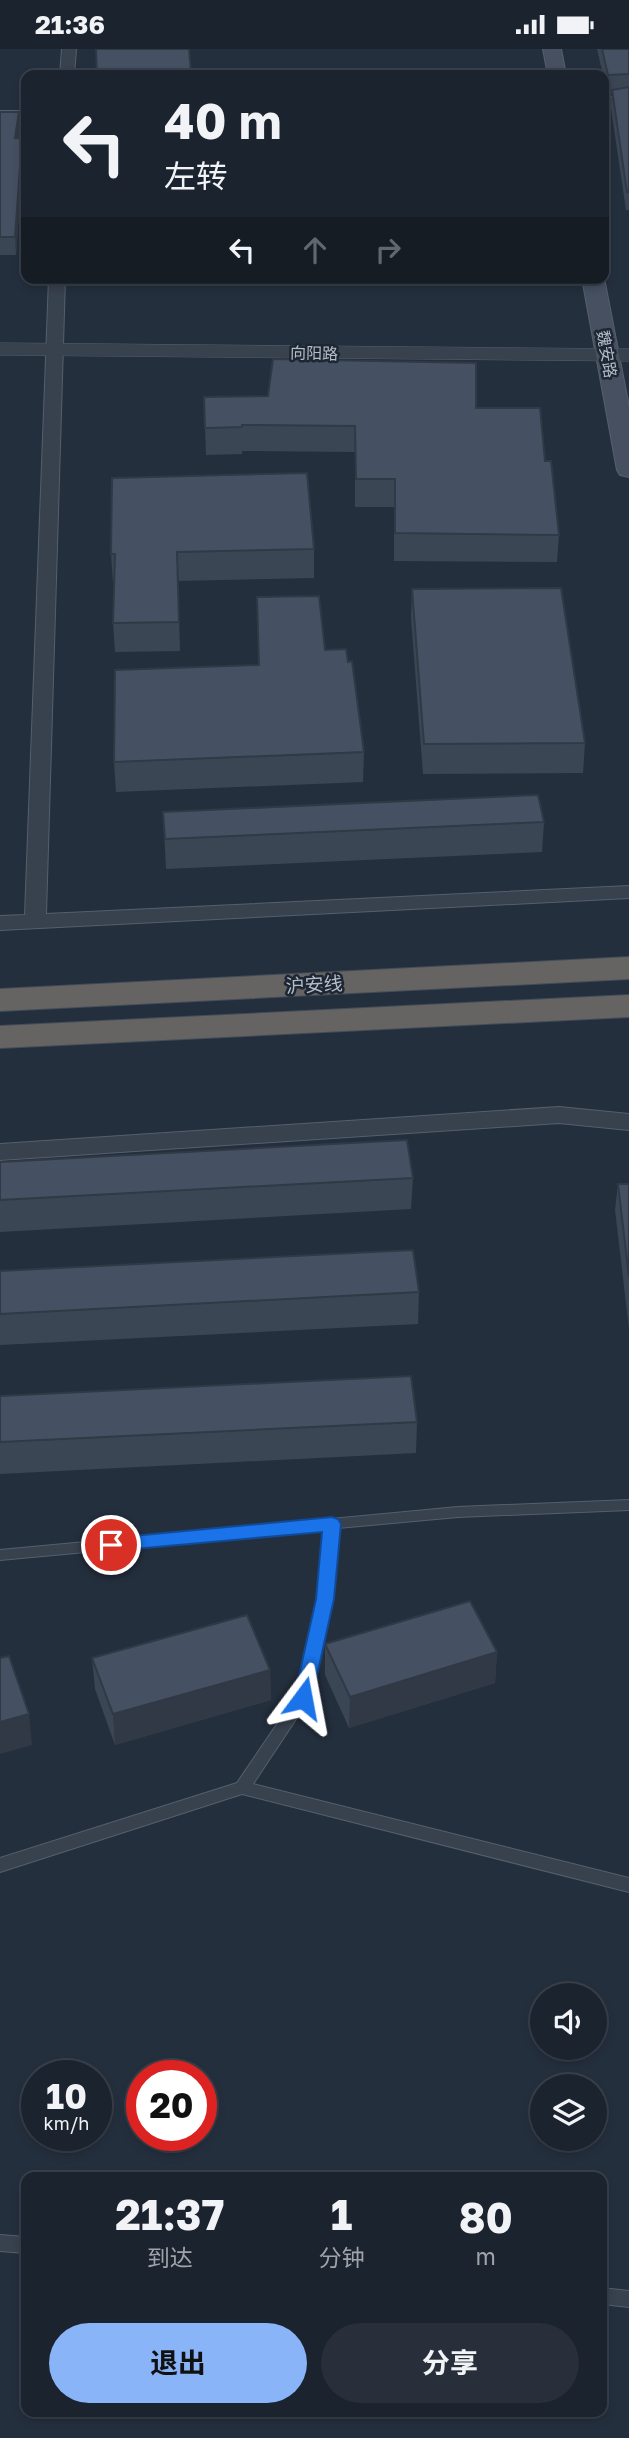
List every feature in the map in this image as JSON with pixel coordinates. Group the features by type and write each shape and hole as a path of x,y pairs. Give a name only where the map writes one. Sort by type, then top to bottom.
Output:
{"highway":[{"name":"沪安线","path":"0,1000 629,968"},
{"name":"沪安线","path":"0,1037 629,1006"}],"main road":[{"path":"552,49 556,70"},
{"name":"魏安路","path":"595,284 618,355 629,470"}],"street":[{"path":"67,70 69,49"},
{"path":"609,101 629,99"},
{"path":"0,115 21,115"},
{"path":"35,922 57,284"},
{"name":"向阳路","path":"0,349 618,355"},
{"path":"0,923 629,892"},
{"path":"0,1152 559,1115 629,1122"}],"lane":[{"path":"0,1555 458,1512 629,1504"},
{"path":"242,1788 303,1698 325,1599 332,1524"},
{"path":"0,1865 242,1788 629,1885"},
{"path":"0,2242 21,2244"},
{"path":"607,2297 629,2299"}],"building":[{"path":"96,49 189,49 191,70 97,70"},
{"path":"602,49 629,49 629,74 609,75"},
{"path":"629,87 629,192 627,192 612,90"},
{"path":"0,112 19,112 15,138 21,138 21,152 15,237 0,237"},
{"path":"273,359 476,363 476,408 540,408 545,461 551,461 559,535 395,533 395,479 356,479 355,426 242,425 205,428 204,397 268,396"},
{"path":"307,473 314,549 177,552 179,622 113,623 115,554 111,554 112,478"},
{"path":"561,588 585,743 424,744 412,589"},
{"path":"319,596 325,650 346,649 348,662 352,661 364,752 114,762 115,670 259,665 257,597"},
{"path":"538,795 544,822 165,839 163,812"},
{"path":"407,1140 413,1178 0,1200 0,1162"},
{"path":"618,1184 629,1184 629,1277"},
{"path":"413,1250 419,1292 0,1314 0,1271"},
{"path":"411,1376 417,1422 0,1442 0,1396"},
{"path":"470,1601 497,1652 350,1697 325,1644"},
{"path":"247,1615 270,1670 113,1714 92,1658"},
{"path":"9,1656 29,1714 0,1722 0,1658"}],"route":[{"path":"111,1545 332,1524 325,1599 303,1698"}]}
